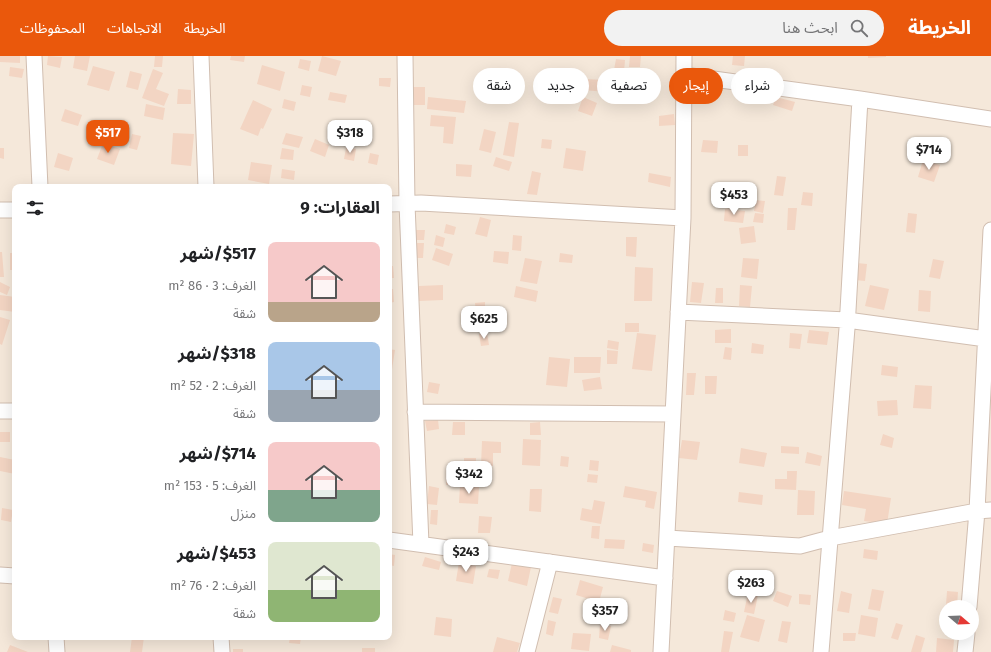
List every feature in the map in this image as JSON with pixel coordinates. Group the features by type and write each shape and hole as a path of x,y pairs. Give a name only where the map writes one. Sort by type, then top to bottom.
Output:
{"street":[{"path":"34,56 40,184"},
{"path":"201,56 206,184"},
{"path":"405,56 407,204 420,544"},
{"path":"684,56 684,68"},
{"path":"723,80 991,119"},
{"path":"821,652 847,320 860,99"},
{"path":"661,652 683,218 684,104"},
{"path":"392,204 421,203 683,218"},
{"path":"0,210 12,210"},
{"path":"970,600 984,510 986,339 991,230"},
{"path":"678,312 847,320 986,339"},
{"path":"0,411 12,410"},
{"path":"415,412 673,414"},
{"path":"667,538 800,546 830,538 984,510"},
{"path":"392,540 665,578"},
{"path":"527,652 550,562"},
{"path":"0,575 12,576"},
{"path":"56,640 57,652"},
{"path":"221,640 222,652"},
{"path":"965,652 966,640"}],"shaded area":[{"path":"0,56 991,56 991,652 0,652"}],"building":[{"path":"0,56 20,56 20,63 0,62"},
{"path":"48,56 62,57 60,68 47,65"},
{"path":"75,56 90,56 87,71 73,68"},
{"path":"155,56 163,56 162,67 154,67"},
{"path":"231,56 245,56 244,62 230,60"},
{"path":"322,56 341,61 336,76 318,71"},
{"path":"630,56 641,56 640,67 629,67"},
{"path":"733,56 745,56 744,66 732,65"},
{"path":"868,56 886,56 886,57 868,58"},
{"path":"300,59 311,61 309,71 298,68"},
{"path":"616,59 625,60 624,68 614,68"},
{"path":"262,65 285,72 280,91 257,84"},
{"path":"93,66 115,72 109,91 87,85"},
{"path":"10,67 24,69 22,78 9,76"},
{"path":"153,69 163,73 156,89 169,94 164,106 142,98"},
{"path":"130,71 142,74 138,90 126,87"},
{"path":"379,78 391,78 390,87 379,86"},
{"path":"589,79 597,80 597,91 589,91"},
{"path":"302,85 312,87 310,97 300,95"},
{"path":"413,87 425,87 425,105 413,105"},
{"path":"178,89 191,90 191,104 177,104"},
{"path":"330,92 347,95 345,103 328,100"},
{"path":"428,97 466,101 464,113 427,109"},
{"path":"284,99 296,102 294,111 282,108"},
{"path":"784,99 795,102 792,111 773,105 784,104"},
{"path":"253,100 272,109 263,129 261,128 258,136 240,129"},
{"path":"589,100 597,103 592,116 578,111 580,104 589,104"},
{"path":"146,104 165,108 163,120 144,116"},
{"path":"65,109 82,115 78,126 61,121"},
{"path":"674,114 675,125 659,126 659,116"},
{"path":"431,115 456,117 453,144 443,143 444,127 430,126"},
{"path":"509,122 519,123 514,157 503,155"},
{"path":"484,129 496,132 491,153 479,150"},
{"path":"173,133 194,134 191,166 171,164"},
{"path":"286,133 303,137 299,148 282,144"},
{"path":"132,134 141,136 137,150 129,148"},
{"path":"315,139 329,145 325,157 310,151"},
{"path":"542,139 552,140 551,149 541,148"},
{"path":"703,140 718,141 717,153 701,152"},
{"path":"103,143 120,149 114,165 97,159"},
{"path":"738,145 748,145 748,156 738,156"},
{"path":"0,148 4,148 4,159 0,158"},
{"path":"282,148 294,150 293,160 280,159"},
{"path":"346,148 356,149 354,161 344,159"},
{"path":"566,148 586,151 583,171 563,168"},
{"path":"58,153 73,158 69,171 54,167"},
{"path":"370,153 379,155 377,165 368,163"},
{"path":"496,157 512,162 509,171 493,166"},
{"path":"923,160 940,165 934,182 918,177"},
{"path":"251,162 272,165 269,184 248,180"},
{"path":"456,164 472,165 471,177 456,176"},
{"path":"282,169 295,171 294,180 281,178"},
{"path":"532,171 541,173 537,195 527,194"},
{"path":"649,173 671,177 670,187 648,182"},
{"path":"777,176 786,177 783,196 774,195"},
{"path":"723,192 739,195 735,210 720,207"},
{"path":"803,192 813,193 812,206 801,205"},
{"path":"756,200 765,201 763,213 754,211"},
{"path":"788,208 797,208 795,230 787,230"},
{"path":"725,209 745,211 743,223 724,221"},
{"path":"755,213 764,214 763,223 753,222"},
{"path":"908,213 917,214 915,233 906,232"},
{"path":"480,217 491,220 487,237 475,234"},
{"path":"446,224 456,227 454,235 444,233"},
{"path":"754,226 756,242 741,244 739,228"},
{"path":"414,230 425,230 424,240 413,240"},
{"path":"436,235 445,238 443,247 434,245"},
{"path":"513,235 522,236 521,251 512,250"},
{"path":"626,237 637,237 636,257 626,256"},
{"path":"417,243 424,243 423,258 416,258"},
{"path":"436,248 453,254 449,266 432,260"},
{"path":"494,251 509,252 508,264 493,262"},
{"path":"0,252 2,252 4,277 0,277"},
{"path":"10,253 12,253 12,270 10,270"},
{"path":"560,253 573,255 572,263 559,262"},
{"path":"525,258 542,261 537,284 520,281"},
{"path":"743,258 759,259 757,279 741,277"},
{"path":"933,259 944,261 940,279 929,277"},
{"path":"857,263 867,264 865,281 855,280"},
{"path":"392,266 393,266 394,278 392,278"},
{"path":"635,267 653,268 652,301 634,301"},
{"path":"0,282 10,287 7,295 0,292"},
{"path":"692,282 704,283 701,303 690,302"},
{"path":"443,285 443,300 419,301 419,286"},
{"path":"740,285 752,286 750,307 739,306"},
{"path":"870,285 889,289 884,310 865,306"},
{"path":"516,286 538,291 536,302 514,297"},
{"path":"716,288 723,288 723,303 715,303"},
{"path":"392,289 393,289 394,302 392,302"},
{"path":"919,290 931,291 930,312 918,311"},
{"path":"0,295 12,297 12,312 0,310"},
{"path":"485,302 485,320 477,320 475,303"},
{"path":"0,317 10,320 2,345 0,344"},
{"path":"625,323 639,323 639,332 625,332"},
{"path":"731,329 731,343 715,343 715,330"},
{"path":"809,330 829,332 827,345 807,343"},
{"path":"487,333 489,345 481,346 479,334"},
{"path":"637,333 656,335 652,371 632,369"},
{"path":"790,333 802,334 800,349 789,348"},
{"path":"608,340 619,342 618,350 607,348"},
{"path":"752,343 764,345 763,354 751,353"},
{"path":"725,347 732,348 731,360 723,359"},
{"path":"392,350 395,350 392,369"},
{"path":"607,350 618,351 617,364 607,364"},
{"path":"549,357 570,359 567,387 546,385"},
{"path":"574,357 601,357 600,373 574,373"},
{"path":"882,365 898,367 897,377 881,375"},
{"path":"687,373 696,373 694,395 686,395"},
{"path":"705,376 717,376 716,394 705,394"},
{"path":"600,377 602,389 584,391 582,380"},
{"path":"429,382 440,384 438,394 427,392"},
{"path":"915,385 932,386 931,409 913,408"},
{"path":"897,400 898,415 878,416 877,401"},
{"path":"438,420 439,429 427,431 425,421"},
{"path":"453,422 465,422 465,435 452,435"},
{"path":"540,422 541,435 530,435 530,423"},
{"path":"0,432 10,432 10,442 0,442"},
{"path":"883,434 894,438 892,448 880,445"},
{"path":"523,439 541,440 540,466 522,465"},
{"path":"682,440 700,442 697,460 679,458"},
{"path":"482,441 501,442 501,453 493,453 493,466 481,466"},
{"path":"781,446 799,447 799,454 781,453"},
{"path":"741,448 767,453 764,467 739,463"},
{"path":"807,452 822,456 820,466 805,463"},
{"path":"561,456 569,457 568,467 560,466"},
{"path":"0,457 12,459 12,473 0,471"},
{"path":"464,458 476,458 476,483 464,483"},
{"path":"590,460 599,461 598,471 589,470"},
{"path":"446,470 463,470 463,485 446,485"},
{"path":"787,471 797,471 796,490 775,489 775,479 787,479"},
{"path":"588,474 598,475 597,483 587,482"},
{"path":"460,485 479,487 478,504 459,503"},
{"path":"429,486 439,488 437,505 427,504"},
{"path":"625,486 657,492 654,509 645,507 646,501 623,497"},
{"path":"530,489 542,489 541,512 529,511"},
{"path":"798,490 815,491 814,515 797,515"},
{"path":"844,491 891,498 887,524 864,521 866,509 842,505"},
{"path":"739,492 763,495 762,505 738,502"},
{"path":"594,500 605,502 601,524 580,520 582,508 592,510"},
{"path":"2,508 12,510 11,522 1,520"},
{"path":"431,510 438,510 437,525 430,524"},
{"path":"479,516 492,517 490,533 478,533"},
{"path":"592,526 600,526 599,539 591,538"},
{"path":"605,539 625,540 624,549 604,548"},
{"path":"643,543 654,545 653,553 642,551"},
{"path":"864,549 878,551 877,560 863,558"},
{"path":"392,554 395,555 394,566 392,566"},
{"path":"425,557 441,562 439,570 422,566"},
{"path":"459,562 476,566 473,584 456,581"},
{"path":"512,563 531,567 527,586 508,581"},
{"path":"489,569 500,570 498,579 487,577"},
{"path":"580,580 603,587 599,602 576,595"},
{"path":"872,589 884,591 880,611 868,609"},
{"path":"777,591 792,596 788,607 773,601"},
{"path":"841,591 852,594 849,613 837,611"},
{"path":"947,591 958,592 957,600 946,600"},
{"path":"748,593 758,595 754,614 744,612"},
{"path":"799,594 811,595 810,605 799,604"},
{"path":"553,597 562,599 558,614 549,612"},
{"path":"725,610 736,613 734,622 723,620"},
{"path":"747,615 765,620 759,642 740,637"},
{"path":"861,615 878,618 875,637 858,634"},
{"path":"436,617 452,619 451,637 434,635"},
{"path":"548,620 556,622 553,636 546,634"},
{"path":"782,621 791,622 787,643 778,641"},
{"path":"896,623 903,625 898,640 891,638"},
{"path":"600,625 611,626 608,640 599,638"},
{"path":"724,631 733,632 729,652 721,652"},
{"path":"573,633 591,634 589,651 571,649"},
{"path":"843,633 856,633 855,641 843,641"},
{"path":"916,635 925,638 921,652 911,652"},
{"path":"497,637 520,643 517,652 493,652"},
{"path":"937,638 939,638 939,640 954,640 953,652 936,652"},
{"path":"132,640 144,640 142,652 130,652"},
{"path":"290,640 301,640 300,644 289,643"},
{"path":"10,645 28,652 7,652"},
{"path":"612,645 631,650 631,652 610,652"},
{"path":"362,648 375,648 375,652 362,652"},
{"path":"233,649 243,649 243,652 233,652"}]}
